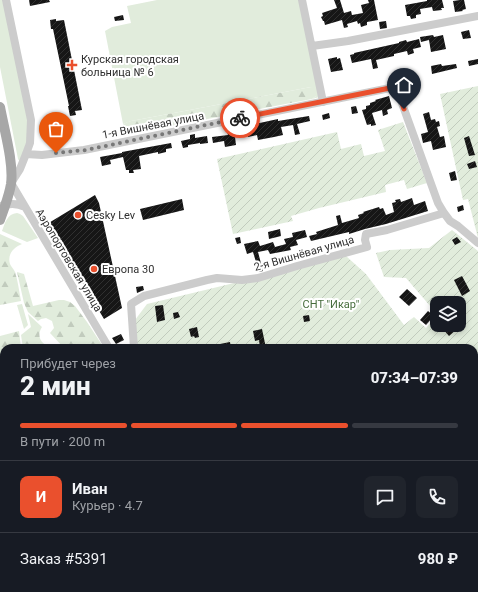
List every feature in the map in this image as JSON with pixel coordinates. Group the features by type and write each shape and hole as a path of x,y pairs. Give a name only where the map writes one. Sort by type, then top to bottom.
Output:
{"main road":[{"path":"0,107 10,156 11,183 3,205 0,220"}],"street":[{"path":"6,0 31,120 30,143 20,169 11,183"},
{"path":"302,0 323,102"},
{"path":"312,46 348,41 478,16"},
{"name":"1-я Вишнёвая улица","path":"26,154 84,150 390,88 399,95 438,203 444,213"},
{"name":"Аэропортовская улица","path":"11,183 108,344"},
{"path":"3,205 14,204 25,207"},
{"path":"444,213 450,221 478,243"},
{"name":"2-я Вишнёвая улица","path":"134,344 131,304 144,296 217,278 242,280 258,278 367,247 365,240 366,234 387,230 444,213"}],"green space":[{"path":"0,0 3,0 29,124 29,134 20,162 18,159 0,67"},
{"path":"157,0 299,0 320,97 312,99 316,96 311,87 131,121 123,124 105,31 112,27 131,23 127,6"},
{"path":"478,86 478,238 468,199 463,200 440,94"},
{"path":"311,87 315,88 316,92 316,96 312,99 129,134 125,133 122,128 124,124 131,121"},
{"path":"403,122 427,183 407,189 404,180 385,185 386,192 291,216 293,221 233,234 217,159 337,132 341,149 361,144 364,156 385,151 378,130"},
{"path":"17,213 23,216 38,238 27,242 2,231 5,222 9,217"},
{"name":"СНТ \"Икар\"","path":"452,230 478,251 478,344 137,344 135,320 147,304 346,256 366,274 404,325 414,317 426,328 430,323 430,332 466,332 466,296 430,296 430,306 406,278 384,277 376,253 390,250 429,248"},
{"path":"0,234 22,244 12,251 9,257 10,265 15,271 21,301 0,305"},
{"path":"17,272 24,274 33,306 59,300 70,302 75,306 87,322 101,344 60,344 50,333 54,328 52,321 46,318 38,321 28,312 24,303"},
{"path":"22,304 28,325 24,329 17,305"},
{"path":"28,314 42,327 39,336 40,340 44,344 22,344 21,335 31,327"},
{"path":"19,331 21,344 0,344 0,336"}],"building":[{"path":"29,0 49,0 50,2 30,6"},
{"path":"334,0 340,0 344,13 351,11 352,15 363,13 361,5 369,3 368,0 374,0 378,20 367,22 367,25 361,27 360,23 358,24 357,21 347,24 348,27 344,28 342,20 325,25 321,17 323,16 322,13 337,8"},
{"path":"427,0 442,0 444,8 441,8 442,10 433,11 432,7 420,9 421,14 416,15 416,18 411,19 410,16 407,16 405,5"},
{"path":"464,0 466,9 455,12 453,1"},
{"path":"123,15 124,20 115,21 114,17"},
{"path":"56,19 56,21 64,20 82,110 75,111 76,115 70,116 53,29 51,29 50,20"},
{"path":"386,21 387,28 380,29 379,22"},
{"path":"469,30 471,38 463,39 461,32"},
{"path":"433,35 434,37 443,35 446,49 431,52 429,40 421,42 420,37"},
{"path":"419,39 421,47 413,49 414,53 408,55 407,51 376,60 378,68 373,69 371,59 352,63 350,55 354,53 399,43 406,40 407,42"},
{"path":"337,57 337,59 340,58 343,70 331,72 328,59"},
{"path":"478,59 478,64 469,66 468,61"},
{"path":"441,64 442,66 456,64 457,68 432,74 431,66"},
{"path":"389,96 392,108 387,110 388,114 383,116 382,110 372,113 376,125 367,125 362,110 366,109 366,106 376,101 375,100"},
{"path":"356,106 358,113 352,114 351,107"},
{"path":"429,112 431,120 435,119 436,122 439,121 440,126 437,127 440,137 444,136 446,147 433,150 431,141 423,143 421,134 428,132 423,114"},
{"path":"329,113 330,118 323,120 322,115"},
{"path":"309,116 310,121 297,124 300,134 295,135 293,125 281,127 283,135 258,140 257,135 248,137 246,127 255,126 255,124 278,119 278,121"},
{"path":"237,130 238,137 235,137 236,145 225,147 224,141 213,143 212,137 228,135 227,131"},
{"path":"195,134 195,138 207,136 208,143 188,145 188,147 183,148 181,141 190,139 190,135"},
{"path":"469,136 475,155 469,156 464,138"},
{"path":"171,143 172,148 166,149 166,152 139,156 141,169 133,170 134,173 129,173 129,170 126,170 123,157 110,160 111,164 102,166 100,157"},
{"path":"475,161 477,167 469,169 467,164"},
{"path":"455,171 457,180 451,181 449,173"},
{"name":"Европа 30","path":"95,195 99,203 122,308 104,319 47,224"},
{"path":"412,198 414,205 425,201 428,211 349,234 349,232 311,241 309,236 317,234 316,232 338,225 336,216 340,215 342,223 359,218 358,215 364,213 363,212 379,207 380,209 383,208 386,215 394,212 392,203 396,202 395,200 400,199 401,202"},
{"path":"182,199 184,210 143,220 140,209"},
{"path":"463,205 464,210 458,212 457,207"},
{"path":"280,229 281,236 269,239 268,232"},
{"path":"305,230 307,237 296,240 298,245 290,247 291,250 270,254 268,250 258,252 263,271 259,272 253,252 247,254 244,244 258,241 260,246 273,242 275,247 286,244 284,239 293,237 292,233"},
{"path":"240,237 241,243 237,244 235,238"},
{"path":"457,237 461,242 455,245 452,240"},
{"path":"462,276 470,291 462,296 454,280"},
{"path":"143,286 144,290 137,293 136,287"},
{"path":"407,289 417,298 409,306 399,297"},
{"path":"163,305 165,320 157,322 155,306"},
{"path":"428,311 430,313 430,320 426,325 420,320"},
{"path":"178,312 180,317 174,319 173,313"},
{"path":"309,315 310,321 304,322 303,316"},
{"path":"197,327 199,337 191,337 189,329"},
{"path":"262,329 265,344 260,344 259,340 255,341 253,331"},
{"path":"446,332 454,332 449,336"},
{"path":"121,334 124,340 116,344 112,338"},
{"path":"230,342 230,344 220,344"}],"way so far":[{"path":"56,153 86,150 240,118"}],"place":[{"name":"Курская городская больница № 6","path":"72,65"},
{"name":"Cesky Lev","path":"78,215"},
{"name":"Европа 30","path":"94,269"}],"route":[{"path":"240,118 390,88 399,95 404,109"}]}
